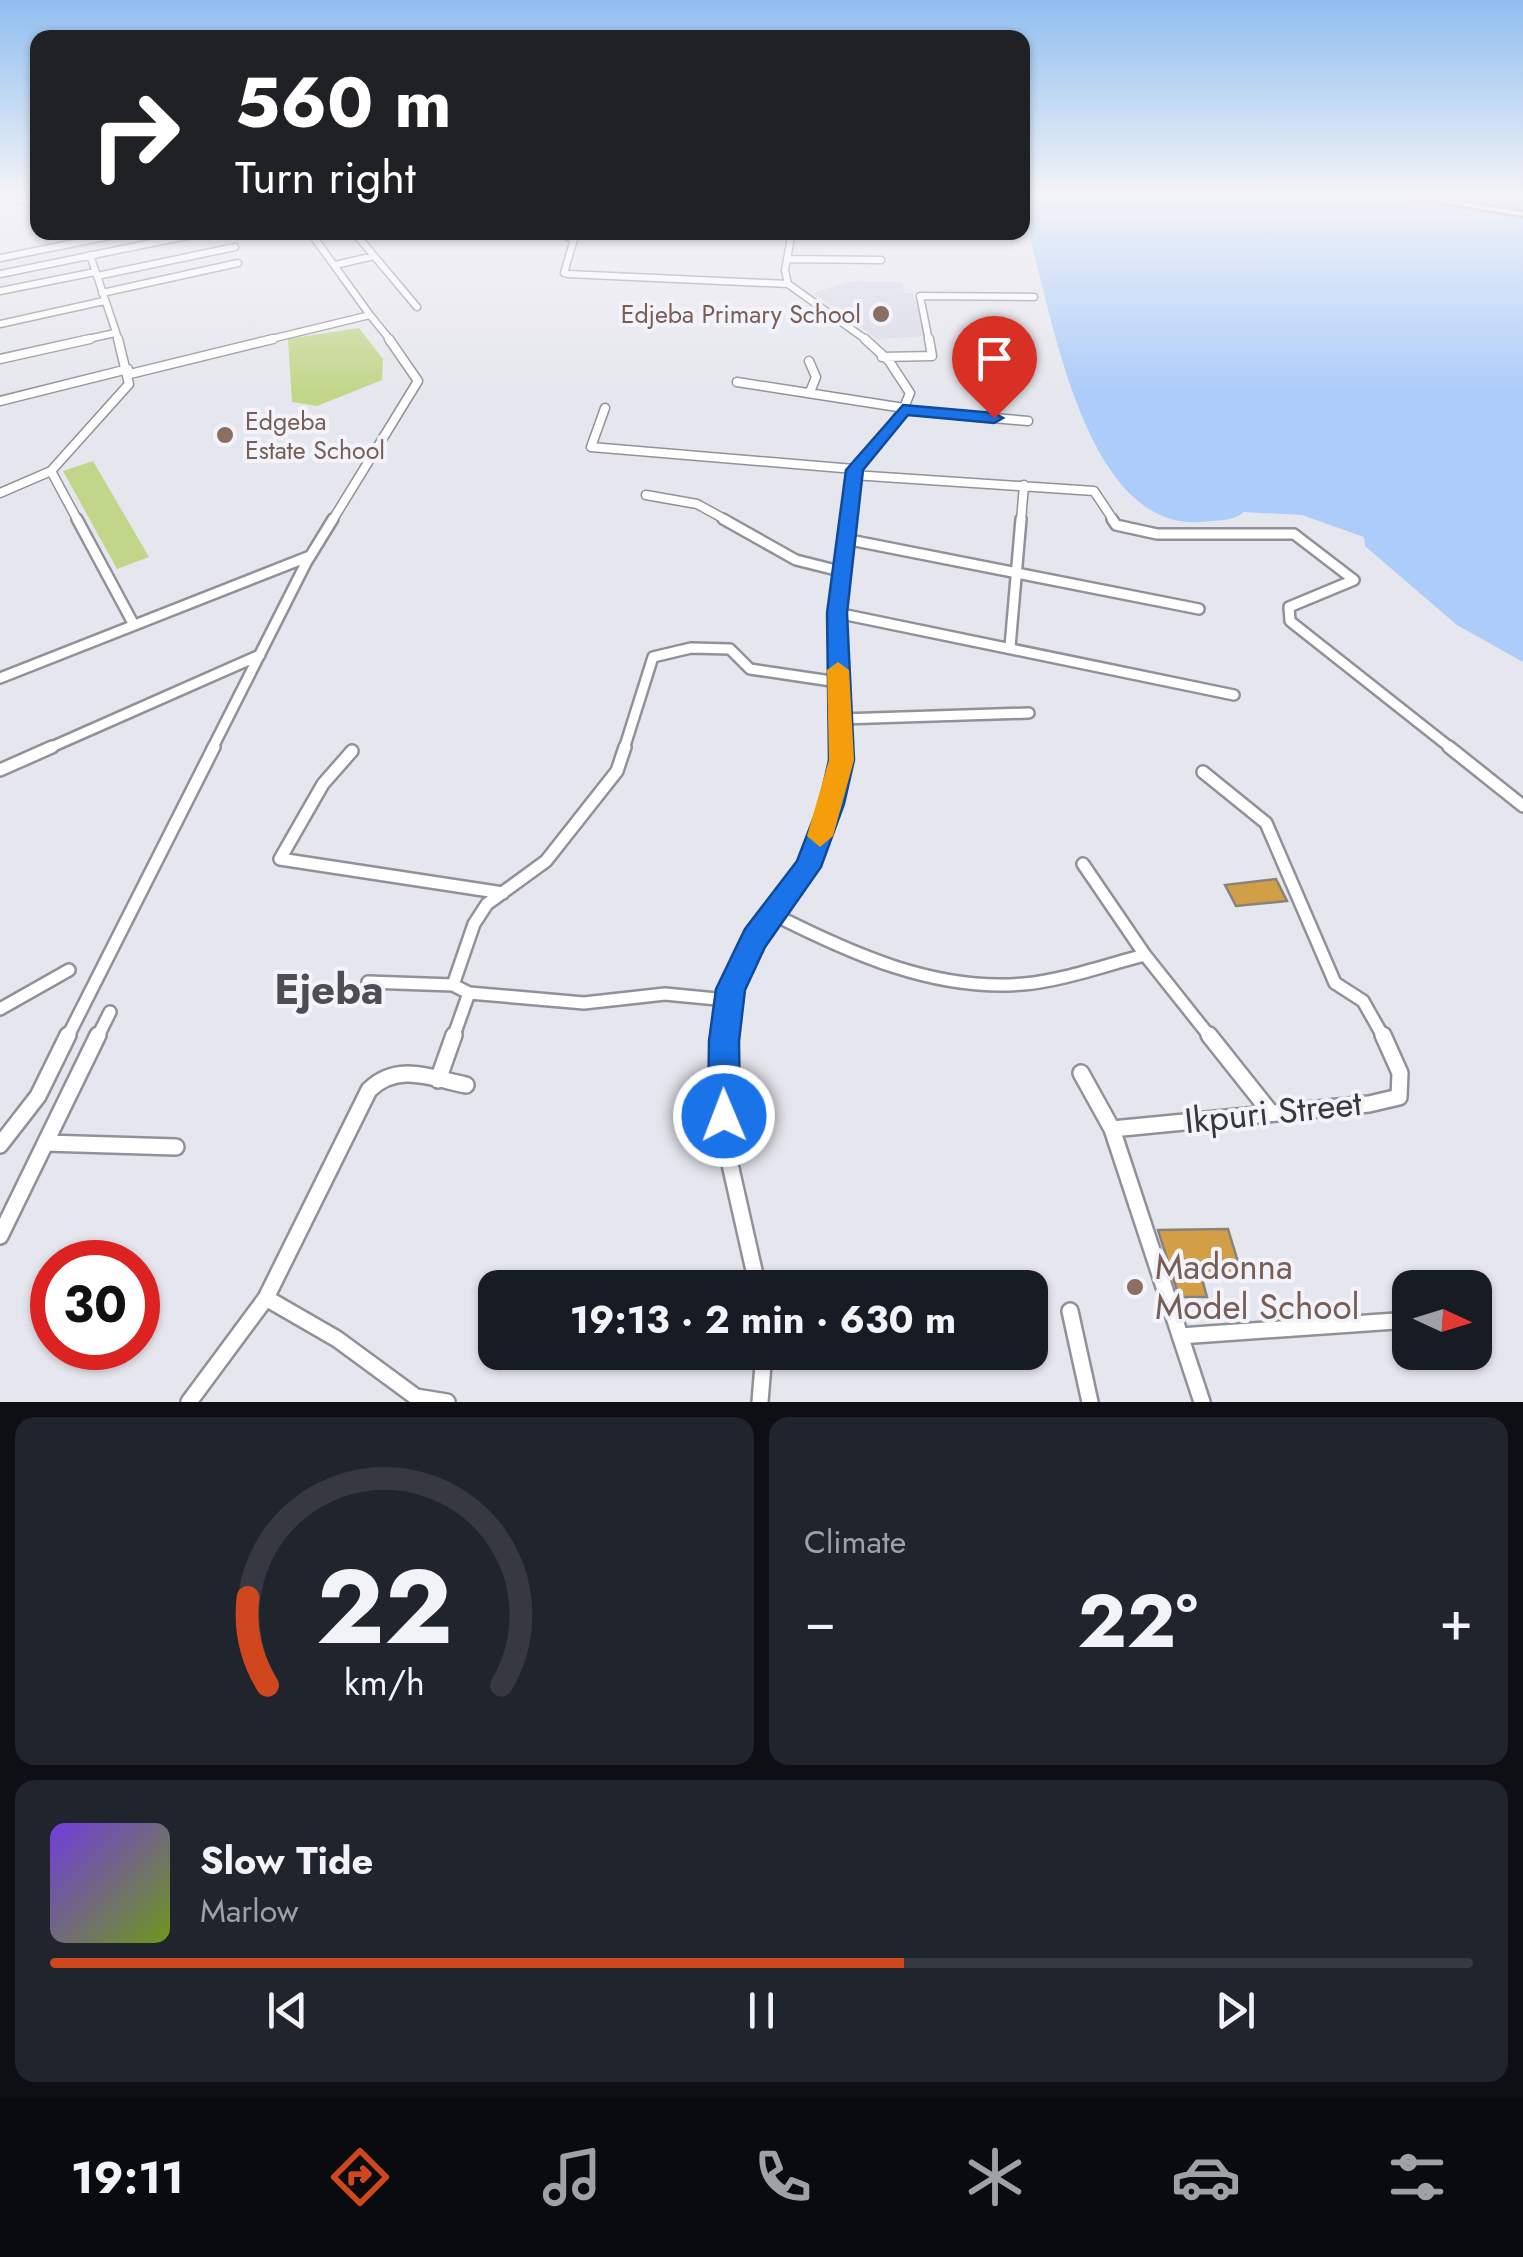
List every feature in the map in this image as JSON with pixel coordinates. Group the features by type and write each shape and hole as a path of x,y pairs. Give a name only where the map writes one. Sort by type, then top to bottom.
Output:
{"street":[{"path":"0,274 50,263"},
{"path":"0,493 51,471 127,388 129,372 92,263"},
{"path":"0,292 149,263"},
{"path":"0,324 236,263"},
{"path":"0,1145 38,1096 178,811 311,556 418,381 416,372 370,316 336,265 343,263"},
{"path":"380,263 418,307"},
{"path":"567,263 564,273 568,274 788,284 837,316 882,357 907,384 910,393 904,409 854,472 837,613 842,760 832,804 808,867 741,962 727,1000 725,1142 754,1270"},
{"path":"788,263 788,284"},
{"path":"882,357 932,356 920,296 1034,297"},
{"path":"0,402 370,316"},
{"path":"0,359 115,333"},
{"path":"809,361 816,378 810,392"},
{"path":"738,382 904,409 1028,421"},
{"path":"604,408 592,447 750,456 854,472 1094,491 1116,525 1132,530 1204,536 1246,530 1294,534 1354,580 1289,607 1290,621 1523,806"},
{"path":"51,471 134,624"},
{"path":"1010,647 1024,485"},
{"path":"646,495 697,504 786,555 840,571"},
{"path":"844,539 1199,610"},
{"path":"0,678 311,556"},
{"path":"837,613 1234,695"},
{"path":"453,985 474,924 487,904 546,861 617,770 653,657 690,648 730,649 750,669 838,682"},
{"path":"0,770 262,655"},
{"path":"841,719 1029,713"},
{"path":"352,751 323,784 280,859 504,893"},
{"name":"Ikpuri Street","path":"1112,1128 1400,1097 1400,1074 1371,1010 1334,983 1266,823 1203,772"},
{"path":"1084,864 1145,955 1271,1113"},
{"path":"773,914 852,956 899,970 970,982 1011,986 1145,955"},
{"path":"0,1008 69,970"},
{"path":"368,982 453,985 469,993 584,1003 665,994 727,1000"},
{"path":"438,1080 469,993"},
{"path":"0,1236 110,1012"},
{"path":"189,1402 266,1298 368,1090 380,1077 394,1071 466,1085"},
{"path":"1081,1073 1112,1128 1202,1402"},
{"path":"46,1143 176,1147"},
{"path":"266,1298 337,1339 416,1396 448,1402"},
{"path":"1070,1311 1090,1402"},
{"path":"1180,1336 1392,1321"},
{"path":"760,1402 763,1370"}],"shaded area":[{"name":"Edjeba Primary School","path":"852,281 902,282 904,293 913,293 925,336 877,339 814,293"}],"green space":[{"path":"359,328 383,359 382,380 317,406 292,402 288,339"},
{"path":"93,461 149,557 117,569 63,471"}],"water":[{"path":"1036,263 1523,263 1523,662 1457,625 1365,546 1364,537 1302,515 1244,512 1229,519 1201,522 1162,516 1129,493 1102,457 1081,413"}],"building":[{"path":"1276,879 1287,901 1236,906 1225,885"},
{"path":"1228,1229 1242,1275 1201,1275 1207,1297 1179,1297 1158,1230"}],"slow traffic":[{"path":"820,836 842,760 838,670"}],"place":[{"name":"Edjeba Primary School","path":"881,314"},
{"name":"Edgeba Estate School","path":"225,435"},
{"name":"Madonna Model School","path":"1135,1287"}],"district":[{"name":"Ejeba","path":"329,989"}],"route":[{"path":"724,1116 724,1041 730,989 755,938 808,867 832,804 842,760 837,613 852,475 903,410 994,418"}]}
